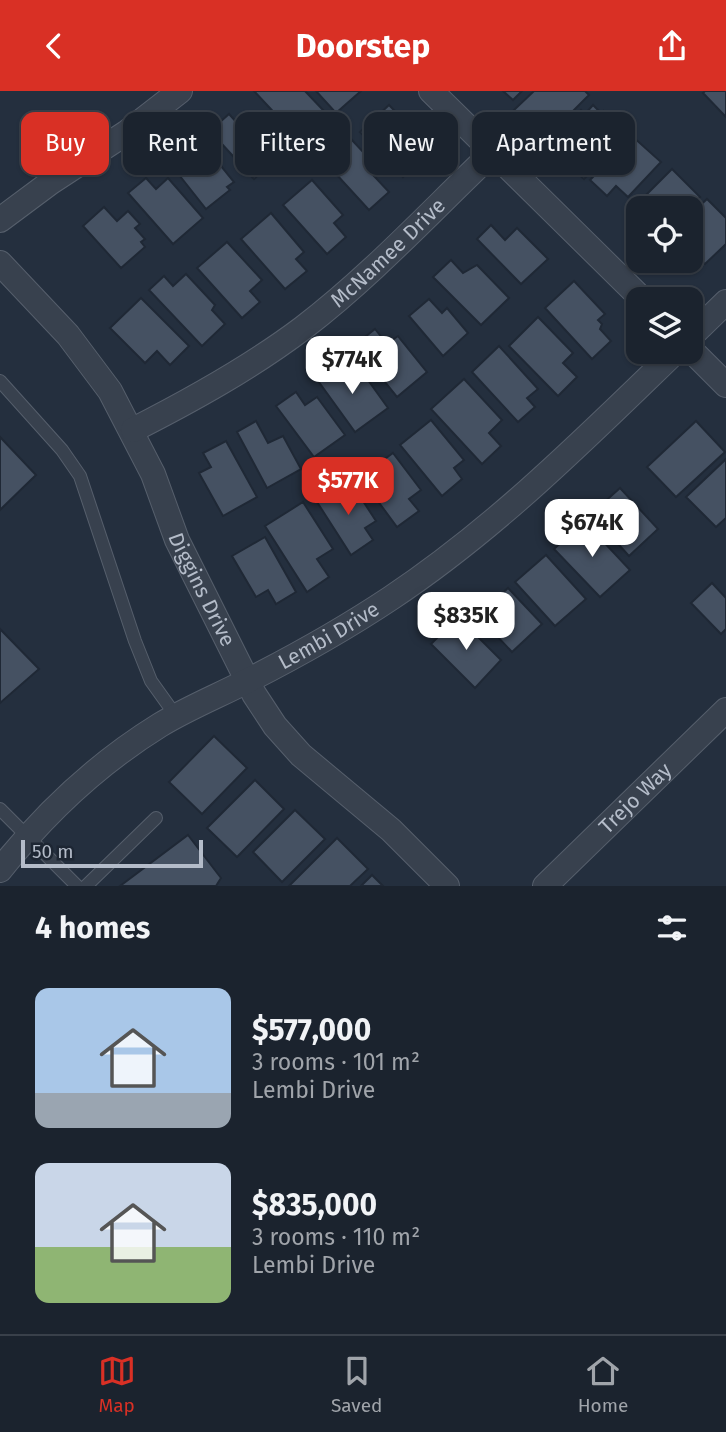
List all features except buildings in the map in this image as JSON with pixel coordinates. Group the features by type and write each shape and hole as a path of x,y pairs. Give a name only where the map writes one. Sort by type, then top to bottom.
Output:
{"street":[{"path":"0,220 51,182 126,133 180,91"},
{"path":"431,91 472,133"},
{"name":"McNamee Drive","path":"133,430 249,366 303,328 354,286 472,172"},
{"path":"515,175 630,287"},
{"name":"Diggins Drive","path":"0,263 83,353 110,391 133,430 177,540 247,681 275,726 301,755 391,830 447,886"},
{"path":"703,324 726,302"},
{"path":"703,362 726,386"},
{"name":"Lembi Drive","path":"0,870 26,837 67,795 112,758 176,716 314,646 391,598 447,558 518,501 662,364"},
{"name":"Trejo Way","path":"545,886 726,710"}],"lane":[{"path":"0,381 62,450 80,476 135,641 151,681 176,716"},
{"path":"0,809 77,886"},
{"path":"86,886 156,818"}]}
